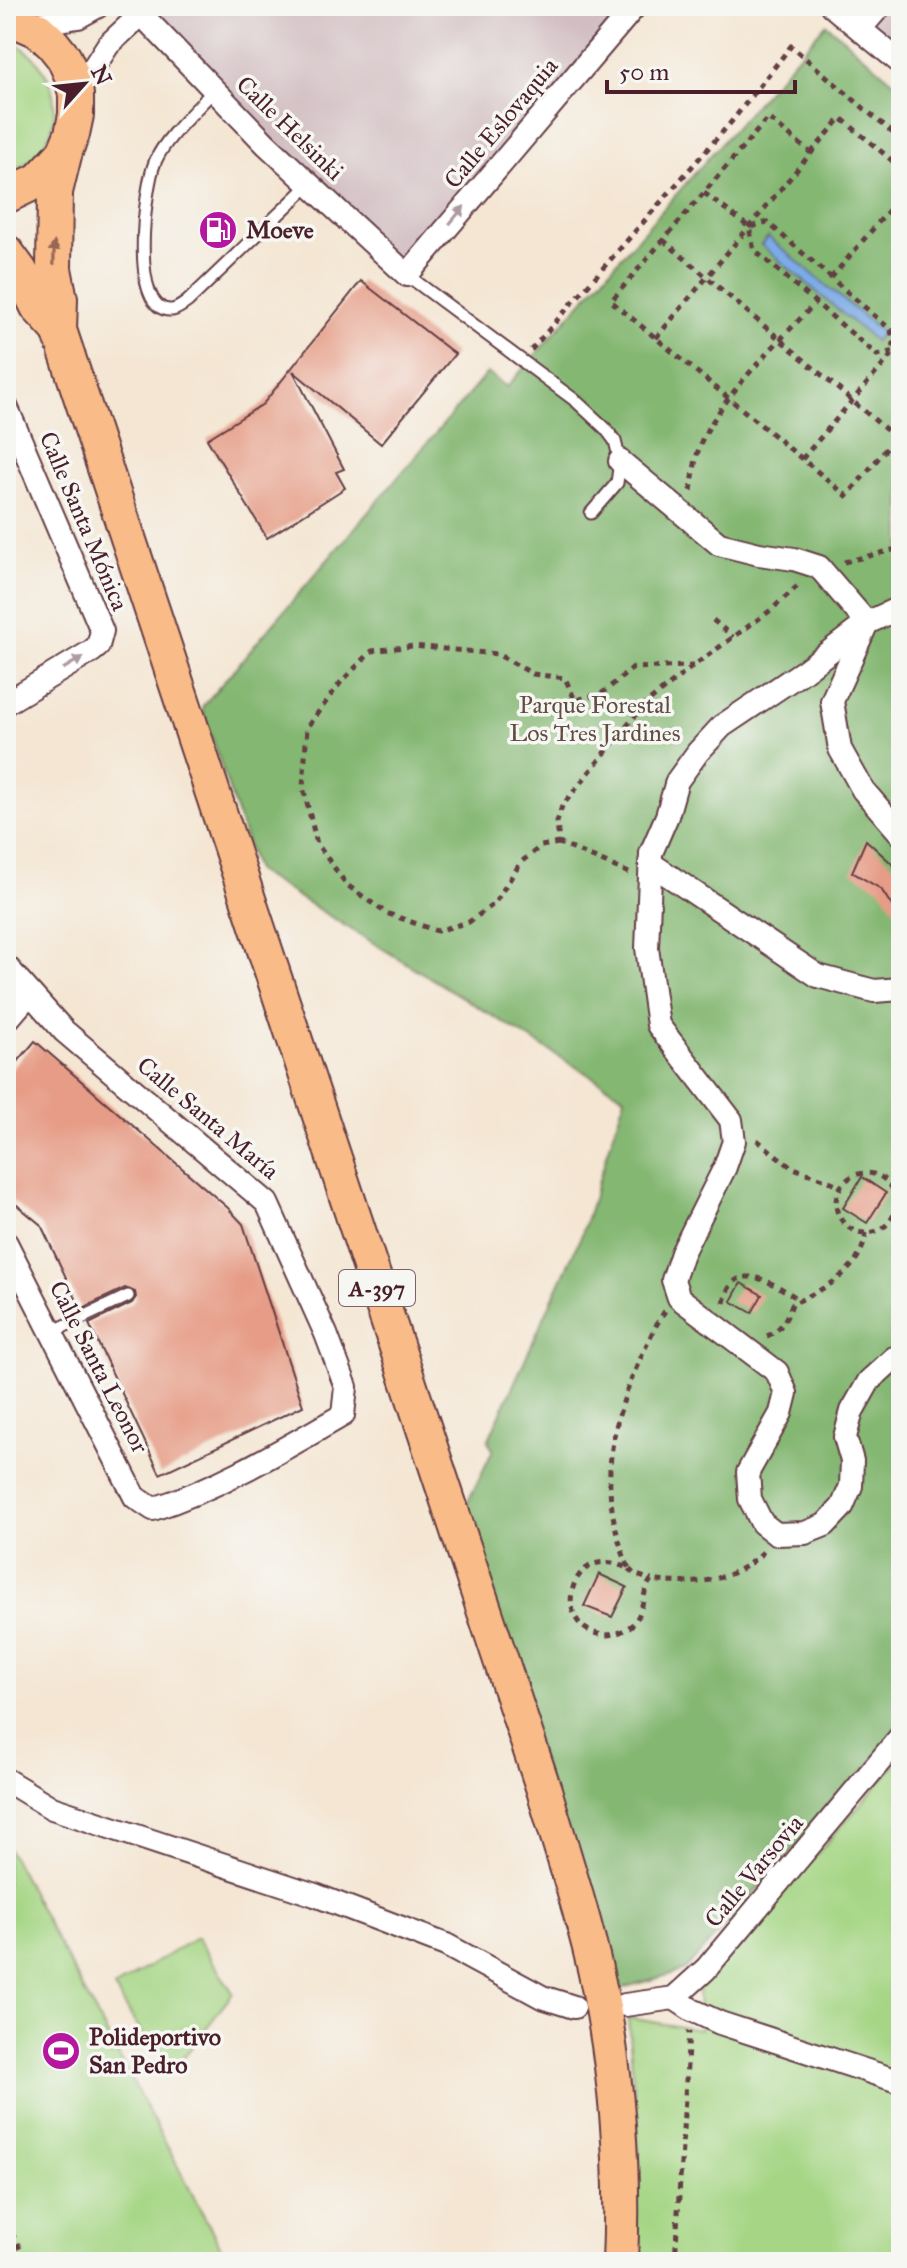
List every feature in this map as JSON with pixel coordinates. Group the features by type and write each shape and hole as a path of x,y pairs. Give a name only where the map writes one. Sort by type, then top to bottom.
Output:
{"main road":[{"name":"A-397","path":"15,17 52,43 64,58 76,95 74,124 55,192 54,269 60,299 59,330 544,1790 577,1903 602,2006 618,2119 622,2216 620,2262"},
{"name":"A-397","path":"6,196 39,180 65,151"},
{"name":"A-397","path":"6,252 20,271 38,307 59,330"}],"street":[{"path":"15,17 78,17 98,6"},
{"name":"Calle Eslovaquia","path":"407,275 635,6"},
{"path":"832,6 901,63"},
{"path":"860,29 880,6"},
{"path":"76,95 108,45 146,10"},
{"name":"Calle Helsinki","path":"146,10 214,90 309,185 407,275"},
{"name":"Calle Santa Mónica","path":"6,406 102,631 98,646 92,651 6,703"},
{"path":"620,461 719,544 819,567 867,623"},
{"path":"901,607 867,623 804,671 722,726 698,752 677,781 667,816 651,853 647,948 658,1025 731,1120 734,1141 725,1167 682,1253 673,1280 677,1294 700,1316 744,1342 777,1372 786,1393 781,1413 748,1472 750,1499 762,1523 776,1534 805,1533 825,1525 842,1507 851,1486 852,1461 845,1437 852,1411 869,1381 894,1358 901,1357"},
{"path":"867,623 832,701 840,749 863,790 901,834"},
{"path":"650,872 818,976 874,991 901,989"},
{"name":"Calle Santa María","path":"6,966 64,1031 267,1203 326,1334 346,1387 343,1415 254,1465 180,1500 153,1509"},
{"path":"6,1021 30,993"},
{"name":"Calle Santa Leonor","path":"6,1243 135,1497 153,1509"},
{"name":"Calle Varsovia","path":"683,2004 706,1969 901,1736"},
{"path":"6,1780 52,1808 315,1895 446,1945 542,1997 574,2007"},
{"path":"625,2005 683,2004 748,2033 901,2082"}],"lane":[{"path":"214,90 161,151 154,164 143,215 145,273 148,290 155,302 163,309 174,310 188,301 309,185"},
{"path":"407,275 576,401 606,429 615,441 620,461 617,483 591,513"},
{"path":"52,1332 128,1296"}],"path":[{"path":"522,360 732,121 791,46 901,140"},
{"path":"811,153 768,118 611,301 847,496 901,431"},
{"path":"656,338 841,118 901,168"},
{"path":"704,193 749,227 754,250 877,355 895,351"},
{"path":"831,278 901,196"},
{"path":"749,227 767,222 891,330 895,351 901,357"},
{"path":"663,240 896,438"},
{"path":"687,516 696,459 703,438 729,398 816,302"},
{"path":"802,459 901,344"},
{"path":"559,843 557,822 562,806 643,706 771,610 819,567 901,548"},
{"path":"713,620 733,637"},
{"path":"650,872 559,843 541,846 521,862 494,904 469,922 437,931 386,913 347,885 317,844 303,787 307,727 341,682 372,651 413,646 497,654 533,674 565,678 575,700 601,694 633,668 693,666"},
{"path":"733,1134 757,1140 791,1167 842,1186"},
{"path":"870,1173 884,1179 893,1192 896,1207 882,1229 866,1233 854,1231 845,1225 837,1213 836,1197 850,1177 870,1173"},
{"path":"893,1192 901,1187"},
{"path":"800,1300 760,1277 736,1281 729,1287 724,1312 744,1342 774,1334 789,1315 792,1304 828,1287 844,1273 858,1257 866,1233"},
{"path":"629,1569 618,1538 608,1483 610,1446 632,1377 656,1323 677,1294"},
{"path":"651,1580 645,1587 641,1613 625,1630 602,1635 581,1624 574,1615 571,1591 575,1579 584,1570 606,1562 618,1563 634,1574 651,1580 692,1584 721,1578 759,1556 776,1534"},
{"path":"675,2262 687,2047 683,2004"},
{"path":"6,2222 27,2262"}],"shaded area":[{"path":"135,6 635,6 407,275"},
{"path":"832,6 901,6 901,63"}],"green space":[{"name":"Parque Forestal Los Tres Jardines","path":"826,24 901,88 901,1730 685,1970 612,1991 464,1510 493,1450 488,1441 582,1234 625,1097 256,871 202,707 487,373 507,387"},
{"path":"6,39 27,51 42,67 51,86 54,107 52,128 43,147 28,162 6,173"},
{"path":"901,1758 901,2262 633,2262 639,2156 628,2018 700,2030 698,1990"},
{"name":"Polideportivo San Pedro","path":"6,1845 226,2257 220,2262 6,2262"},
{"path":"197,1937 233,1993 178,2065 145,2038 114,1988"}],"water":[{"path":"768,237 882,332 875,341 761,245"}],"building":[{"path":"361,281 455,354 381,444 293,371 344,469 336,472 345,488 267,538 207,439 263,404"},
{"path":"866,840 901,872 901,920 881,889 852,872"},
{"path":"35,1041 243,1224 303,1406 160,1474 89,1324 132,1303 135,1292 125,1288 81,1309 41,1225 6,1196 6,1076"},
{"path":"862,1177 886,1193 867,1223 843,1208"},
{"path":"741,1283 762,1295 752,1313 731,1301"},
{"path":"599,1574 627,1587 612,1617 584,1606"}],"place":[{"name":"Moeve","path":"218,230"},
{"name":"Polideportivo San Pedro","path":"61,2051"}]}
